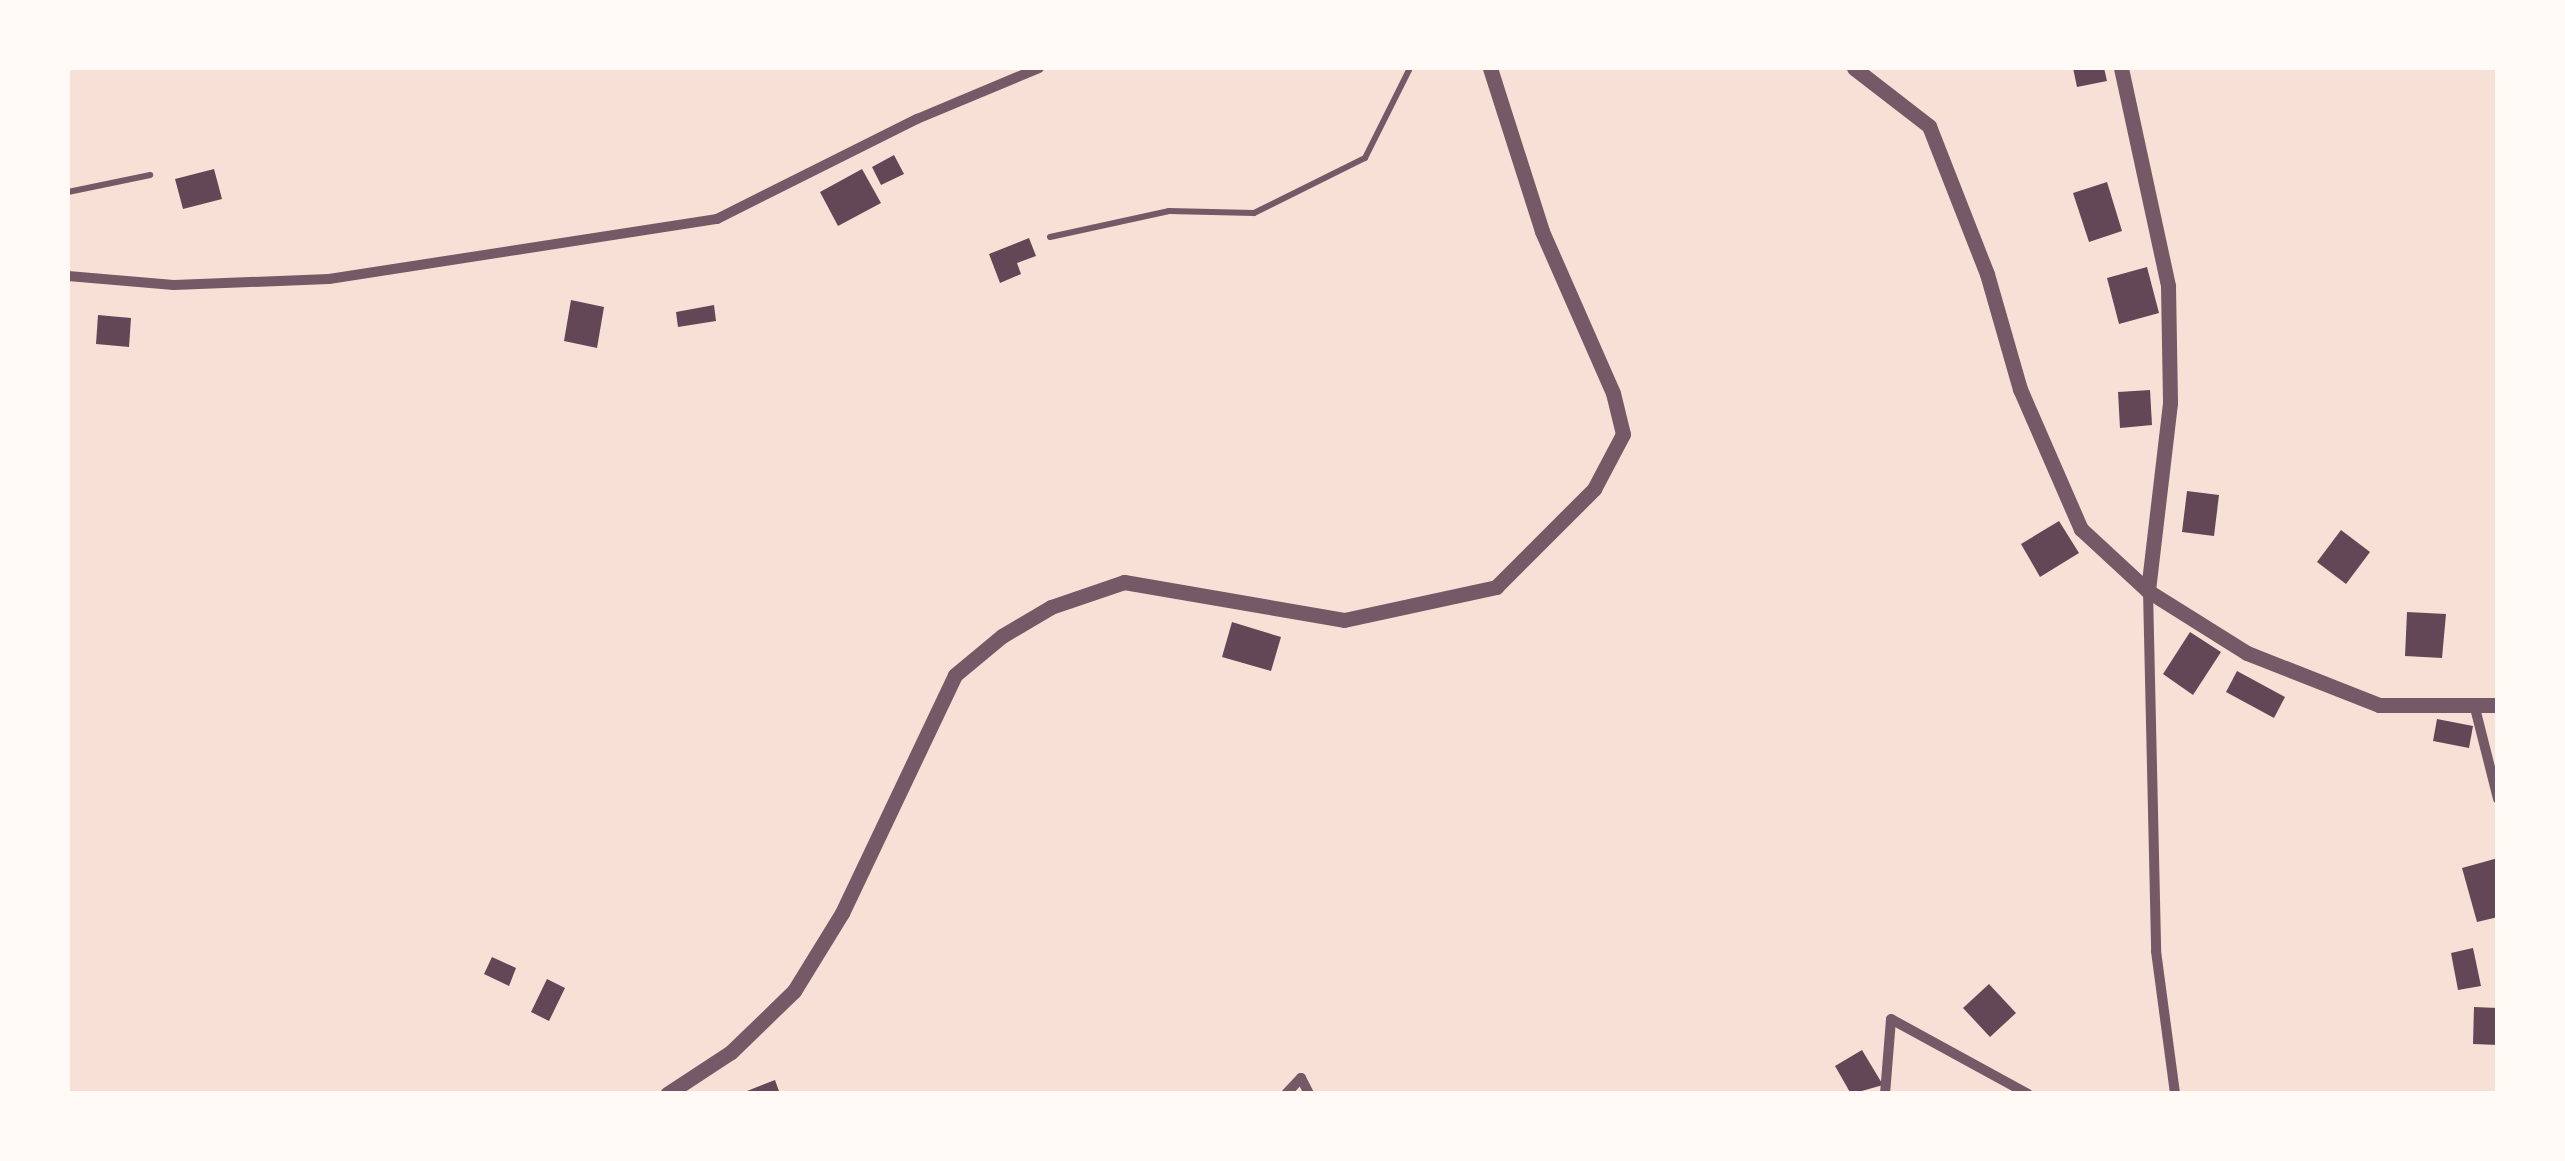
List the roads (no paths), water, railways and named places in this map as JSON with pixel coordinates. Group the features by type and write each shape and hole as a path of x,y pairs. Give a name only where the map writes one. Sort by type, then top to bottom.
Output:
{"street":[{"path":"68,276 174,285 329,279 717,219 917,119 1039,68"},
{"path":"667,1094 731,1052 794,991 842,913 955,675 1002,636 1050,607 1124,582 1344,620 1496,588 1594,489 1623,434 1613,393 1542,230 1490,68"},
{"path":"1854,68 1929,126 2049,464 2081,529 2148,592 2247,652 2379,705 2498,705"},
{"path":"2121,68 2168,286 2170,403 2148,592 2156,950 2175,1094"},
{"path":"2474,704 2498,799"},
{"path":"1885,1094 1891,1020 2028,1094"},
{"path":"1286,1094 1301,1078 1309,1094"}],"lane":[{"path":"1050,237 1169,211 1254,213 1365,158 1410,68"},
{"path":"68,192 150,175"}]}
